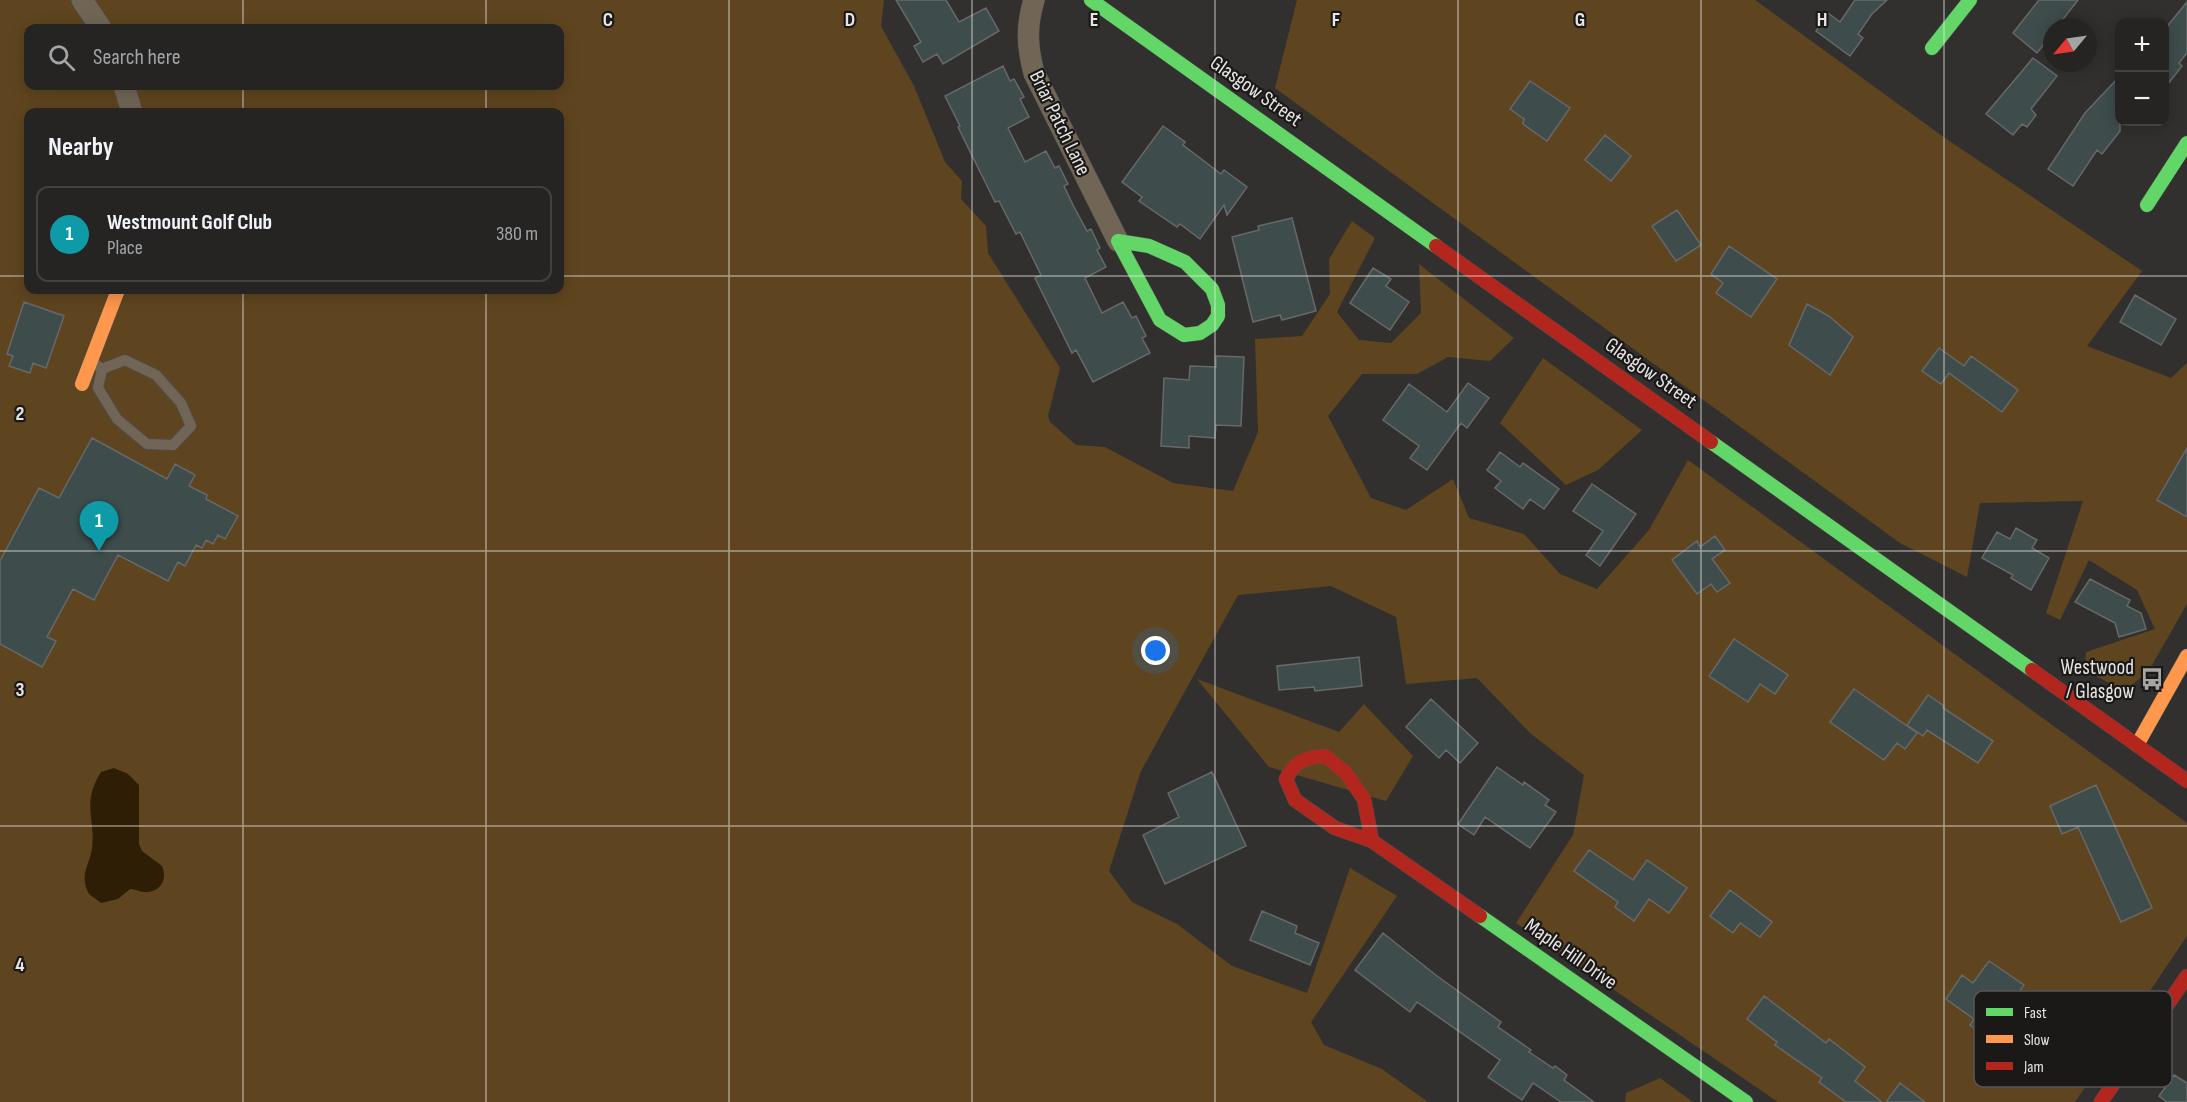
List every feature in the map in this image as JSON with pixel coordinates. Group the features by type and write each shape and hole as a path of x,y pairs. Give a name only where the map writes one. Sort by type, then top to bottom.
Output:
{"street":[{"path":"82,0 98,24"},
{"name":"Briar Patch Lane","path":"1034,0 1027,47 1034,73 1118,241 1160,320 1184,335 1200,333 1212,325 1218,316 1218,304 1212,289 1193,269 1185,262 1149,246 1118,241"},
{"name":"Glasgow Street","path":"1091,0 2187,781"},
{"path":"1932,48 1970,0"},
{"path":"125,90 131,108"},
{"path":"2147,205 2187,142"},
{"path":"81,384 96,365 117,294"},
{"path":"2137,745 2187,656"},
{"name":"Maple Hill Drive","path":"1372,841 1364,799 1345,772 1325,756 1305,757 1292,766 1286,779 1295,800 1335,828 1372,841 1746,1102"},
{"path":"2172,998 2187,976"},
{"path":"2101,1102 2111,1087"}],"lane":[{"path":"125,360 156,375 181,403 191,426 173,445 147,444 117,418 98,388 96,365 125,360"}],"shaded area":[{"path":"0,0 884,0 881,26 914,86 945,162 962,181 961,199 986,226 988,253 1060,368 1048,416 1050,422 1076,445 1105,447 1173,483 1233,491 1258,432 1255,339 1302,336 1330,294 1329,259 1352,221 1375,238 1337,312 1359,340 1391,343 1421,313 1419,264 1514,338 1490,361 1448,357 1417,374 1362,374 1328,416 1371,498 1406,510 1453,479 1469,518 1524,534 1560,574 1597,589 1649,530 1688,460 2187,823 2187,936 2150,991 1974,991 1974,1087 2085,1087 2075,1102 1778,1102 1516,923 1573,835 1584,775 1530,733 1477,678 1406,684 1396,617 1331,586 1238,595 1141,771 1109,871 1132,902 1177,924 1232,966 1307,993 1350,868 1397,896 1311,1022 1324,1045 1382,1069 1428,1102 0,1102"},
{"path":"1297,0 1755,0 1945,138 2142,271 2087,346 2171,378 2187,363 2187,604 2148,672 2124,691 2085,670 2086,652 2155,629 2137,590 2089,560 2060,620 2046,613 2083,501 1980,503 1967,577 1900,543 1275,88"},
{"path":"1543,358 1642,430 1598,470 1566,485 1500,423"},
{"path":"1197,679 1339,732 1364,704 1413,756 1386,801 1269,767"},
{"path":"114,768 128,774 139,785 139,844 142,851 162,866 164,876 161,885 150,892 130,889 118,899 101,903 89,894 85,881 93,838 90,802 95,783 101,772"},
{"path":"1660,1078 1693,1102 1625,1102 1626,1093"}],"building":[{"path":"896,0 946,0 959,22 986,8 999,31 943,64 937,54 923,62 914,46 921,42"},
{"path":"1855,0 1887,0 1872,14 1858,34 1863,38 1850,56 1816,31 1828,13 1840,22"},
{"path":"2039,0 2078,0 2064,18 2043,18 2043,45 2037,53 2013,33"},
{"path":"2187,2 2187,53 2179,63 2182,66 2169,83 2169,72 2169,24"},
{"path":"2033,58 2043,66 2043,72 2052,72 2057,76 2031,109 2036,115 2027,127 2022,124 2013,135 1986,114"},
{"path":"1003,66 1010,81 1014,79 1024,97 1020,99 1029,117 1008,128 1025,162 1046,151 1055,168 1059,166 1068,184 1064,186 1073,205 1087,231 1091,229 1100,248 1097,250 1106,267 1085,278 1102,313 1123,302 1132,318 1136,316 1146,336 1142,338 1150,353 1093,382 1076,350 1072,353 1035,278 1041,275 1020,232 1016,234 999,201 995,202 945,96"},
{"path":"1530,81 1570,108 1547,141 1523,124 1524,119 1510,109"},
{"path":"2115,81 2115,126 2120,126 2120,131 2102,154 2097,150 2073,186 2048,169 2085,113"},
{"path":"1163,126 1185,142 1183,145 1221,174 1224,170 1247,187 1227,215 1224,205 1200,239 1180,224 1177,227 1139,201 1142,197 1122,182"},
{"path":"1605,135 1631,156 1611,181 1585,160"},
{"path":"1677,210 1701,245 1676,261 1652,226"},
{"path":"1292,218 1316,311 1282,320 1280,315 1253,322 1232,237 1259,230 1258,226"},
{"path":"1729,246 1777,279 1751,317 1716,293 1723,283 1711,274"},
{"path":"1373,268 1391,279 1386,286 1409,302 1390,330 1350,303"},
{"path":"2135,295 2176,319 2161,345 2120,322"},
{"path":"24,302 64,316 46,368 33,363 30,373 9,366 13,356 7,354"},
{"path":"1807,304 1829,316 1853,337 1830,375 1789,345"},
{"path":"1939,348 1964,366 1971,356 2018,390 2002,412 1949,373 1941,384 1922,371"},
{"path":"1216,356 1244,357 1241,426 1216,425 1215,438 1189,436 1189,448 1161,446 1164,378 1189,380 1190,366 1216,367"},
{"path":"1468,383 1489,398 1467,428 1461,423 1427,470 1410,458 1419,446 1383,420 1409,384 1447,412"},
{"path":"92,438 167,479 175,464 195,475 189,486 207,495 206,499 238,516 225,539 218,535 213,544 206,540 202,548 196,545 185,566 178,562 168,581 118,555 94,600 73,589 47,637 56,641 42,667 0,644 0,561 39,488 59,498"},
{"path":"2187,448 2187,517 2157,500"},
{"path":"1500,452 1520,467 1523,463 1559,489 1544,509 1530,499 1523,509 1495,488 1501,481 1487,470"},
{"path":"1592,484 1636,514 1600,566 1586,555 1603,531 1573,511"},
{"path":"2016,528 2037,540 2032,548 2049,558 2031,590 2011,578 2013,575 1982,558 1997,532 2010,539"},
{"path":"1715,536 1725,550 1712,559 1730,583 1717,592 1711,584 1697,594 1672,560 1697,541 1700,547"},
{"path":"2090,579 2130,600 2127,606 2141,613 2146,629 2119,637 2115,623 2075,602"},
{"path":"1734,639 1788,675 1775,694 1760,684 1748,702 1709,676"},
{"path":"1359,657 1362,686 1315,691 1314,687 1279,690 1277,666"},
{"path":"1854,689 1917,733 1905,749 1897,743 1884,760 1830,722"},
{"path":"1928,695 1944,706 1943,708 1993,741 1978,763 1927,730 1923,736 1907,725"},
{"path":"1431,699 1478,743 1460,763 1446,750 1439,758 1406,727"},
{"path":"1497,767 1523,785 1524,782 1549,800 1545,805 1556,812 1530,848 1485,817 1474,835 1458,824"},
{"path":"1212,772 1246,846 1165,884 1143,835 1179,817 1168,793"},
{"path":"2096,785 2152,908 2121,922 2078,827 2062,834 2050,806"},
{"path":"1589,850 1633,880 1647,860 1687,888 1669,913 1649,899 1634,921 1615,907 1618,902 1574,871"},
{"path":"1730,890 1772,922 1760,937 1740,923 1733,933 1710,916"},
{"path":"1262,911 1297,926 1295,933 1319,943 1310,965 1250,940"},
{"path":"1383,933 1437,976 1501,1022 1498,1027 1531,1050 1529,1052 1567,1075 1564,1080 1594,1102 1561,1102 1533,1083 1522,1100 1488,1077 1500,1060 1417,1002 1410,1012 1355,970"},
{"path":"1989,961 2024,985 2020,991 1974,991 1974,1019 1946,999 1962,975 1973,983"},
{"path":"1764,996 1826,1043 1829,1039 1865,1067 1855,1081 1882,1102 1846,1102 1819,1082 1822,1078 1775,1045 1777,1042 1747,1019"},
{"path":"2174,1075 2187,1083 2187,1102 2167,1102 2159,1096 2165,1087 2172,1087"},
{"path":"1900,1083 1925,1102 1886,1102"}],"traffic: fast":[{"path":"1091,0 1436,246"},
{"path":"1932,48 1970,0"},
{"path":"2147,205 2187,143"},
{"path":"1118,241 1149,246 1185,262 1212,289 1218,305 1218,316 1212,325 1200,333 1184,335 1160,320 1118,241"},
{"path":"1711,442 2032,670"},
{"path":"1480,916 1746,1102"}],"traffic: slow":[{"path":"82,384 116,294"},
{"path":"2137,745 2187,656"}],"traffic: jam":[{"path":"1436,246 1711,442"},
{"path":"2032,670 2187,781"},
{"path":"1372,841 1364,799 1345,772 1325,756 1306,759 1293,768 1286,779 1295,800 1335,828 1372,841 1480,916"},
{"path":"2172,998 2187,976"},
{"path":"2101,1102 2111,1087"}],"place":[{"name":"Westmount Golf Club","path":"99,551"},
{"name":"Westwood / Glasgow","path":"2152,679"}]}
